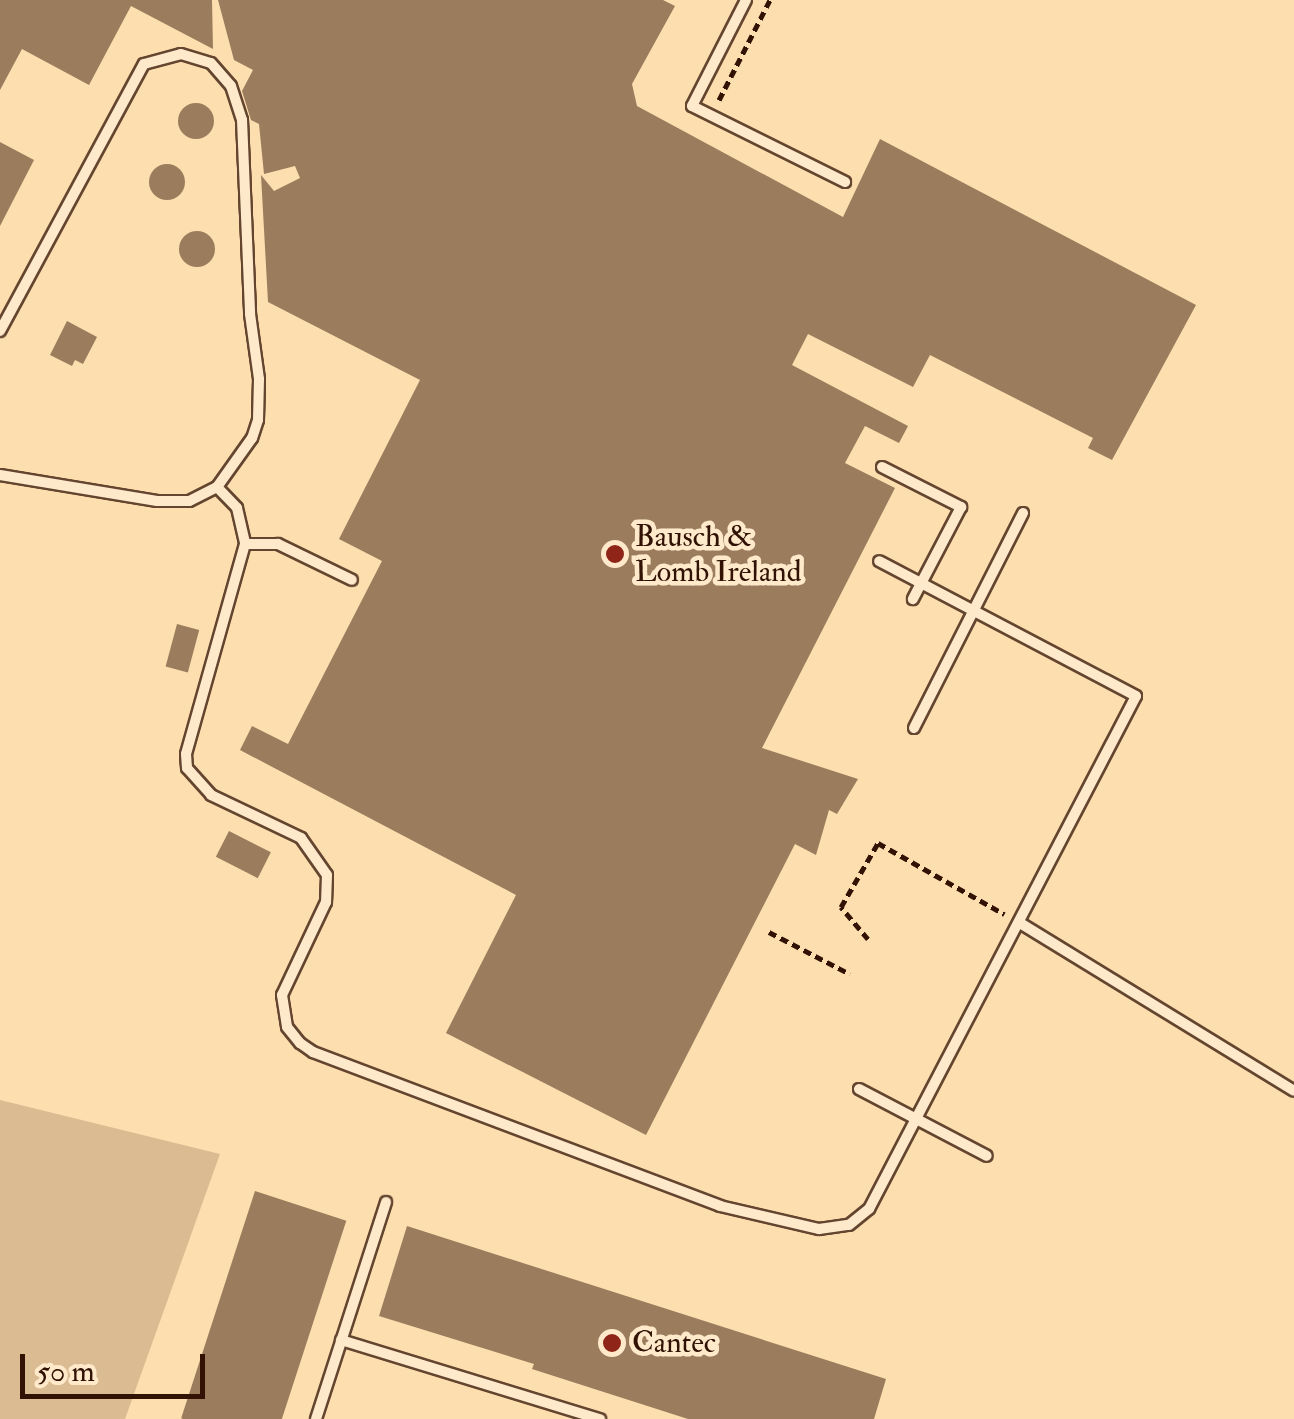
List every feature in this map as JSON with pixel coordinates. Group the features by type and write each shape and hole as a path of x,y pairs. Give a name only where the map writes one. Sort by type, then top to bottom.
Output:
{"lane":[{"path":"746,0 692,106 845,182"},
{"path":"0,331 144,64 181,54 211,64 232,86 242,120 250,314 260,394 252,438 217,487 204,496 172,502 0,474"},
{"path":"882,467 962,507 913,599"},
{"path":"217,487 236,508 245,544 186,754 188,768 211,795 301,838 327,875 326,902 282,995 288,1027 300,1043 314,1052 720,1206 819,1229 849,1225 869,1210 1136,696 880,561"},
{"path":"914,728 1022,513"},
{"path":"245,544 278,544 352,580"},
{"path":"1020,923 1294,1091"},
{"path":"859,1090 987,1156"},
{"path":"316,1419 386,1202"},
{"path":"341,1340 600,1419"}],"path":[{"path":"711,115 770,0"},
{"path":"868,939 842,907 878,843 1020,923"},
{"path":"769,932 850,974"}],"shaded area":[{"path":"0,1100 220,1154 125,1419 0,1419"}],"building":[{"path":"0,0 212,0 213,49 131,6 89,85 22,49 0,90"},
{"name":"Bausch & Lomb Ireland","path":"218,0 663,0 675,6 632,84 637,106 843,217 880,139 1196,305 1112,460 1088,448 1093,438 930,355 913,387 808,334 792,365 908,426 899,443 865,426 845,463 895,488 762,748 858,779 837,814 829,810 816,855 795,844 646,1135 446,1033 516,895 240,750 252,726 288,744 382,561 339,539 420,380 268,302 261,175 274,191 300,178 295,166 264,174 259,124 251,120 242,91 253,70 234,60"},
{"path":"196,103 209,108 214,121 209,134 196,139 183,134 178,121 183,108"},
{"path":"0,142 34,160 0,226"},
{"path":"167,164 180,169 185,182 180,195 167,200 154,195 149,182 154,169"},
{"path":"197,231 210,236 215,249 210,262 197,267 184,262 179,249 184,236"},
{"path":"67,321 97,337 83,364 75,360 72,366 50,355"},
{"path":"177,624 199,630 188,672 166,667"},
{"path":"229,831 271,852 258,878 216,857"},
{"path":"255,1191 346,1221 282,1419 181,1418"},
{"path":"407,1226 886,1379 874,1419 688,1419 532,1369 534,1364 379,1316"}],"place":[{"name":"Bausch & Lomb Ireland","path":"615,554"},
{"name":"Cantec","path":"612,1343"}]}
